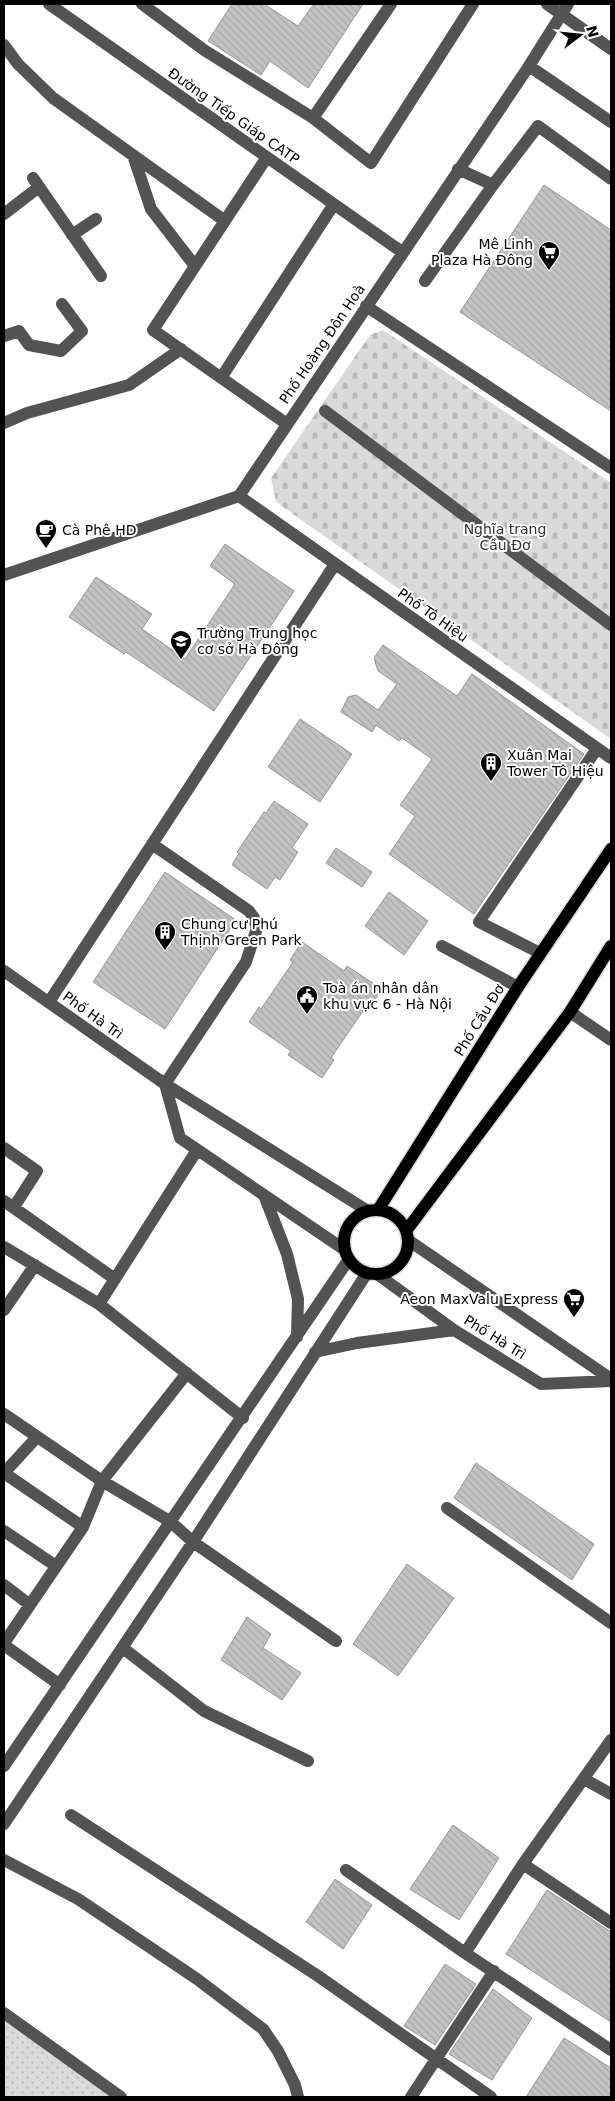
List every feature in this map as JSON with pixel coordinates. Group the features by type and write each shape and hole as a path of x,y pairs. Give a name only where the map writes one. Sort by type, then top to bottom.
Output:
{"main road":[{"name":"Phố Cầu Đơ","path":"373,1211 540,953 611,849"},
{"path":"407,1235 395,1216 373,1211 359,1215 352,1222 344,1240 347,1254 357,1268 372,1273 388,1272 397,1266 404,1258 407,1235 570,1012 611,946"}],"street":[{"name":"Đường Tiếp Giáp CATP","path":"49,4 64,8 267,157 402,252"},
{"path":"142,4 204,50 313,118 371,164 473,4"},
{"path":"313,118 391,4"},
{"path":"547,4 565,9 611,49"},
{"name":"Phố Hoàng Đôn Hoà","path":"239,496 565,9"},
{"path":"4,45 18,64 53,98 225,221"},
{"path":"528,66 611,122"},
{"path":"425,281 492,185 538,126 611,179"},
{"path":"133,155 150,209 195,266"},
{"path":"267,157 153,330 287,424"},
{"path":"458,168 492,185"},
{"path":"4,214 36,182 101,276"},
{"path":"222,378 334,204"},
{"path":"72,235 96,219"},
{"path":"4,336 19,331 28,345 61,351 82,331 62,304"},
{"path":"366,306 611,468"},
{"path":"4,423 27,413 129,385 181,350"},
{"path":"325,411 611,625"},
{"path":"4,575 239,496"},
{"name":"Phố Tô Hiệu","path":"239,496 596,750 611,758"},
{"path":"49,1002 335,564"},
{"path":"540,953 479,922 596,750"},
{"path":"4,1766 297,1338 347,1254 180,1138 164,1084 246,962 257,928 254,918 249,911 152,844"},
{"path":"442,946 518,987"},
{"name":"Phố Hà Trì","path":"4,971 164,1084 373,1211"},
{"path":"570,1012 611,1040"},
{"path":"4,1148 37,1171 9,1204 115,1279"},
{"path":"99,1304 198,1150"},
{"path":"264,1195 287,1254 296,1290 298,1299 297,1338"},
{"name":"Phố Hà Trì","path":"407,1235 611,1380"},
{"path":"4,1247 99,1304 243,1418"},
{"path":"4,1310 35,1265"},
{"path":"4,1824 123,1648 316,1352 372,1273"},
{"name":"Phố Hà Trì","path":"372,1273 454,1330 541,1384 611,1380"},
{"path":"316,1352 356,1343 454,1330"},
{"path":"60,1685 4,1644 83,1527 102,1481 187,1373"},
{"path":"4,1414 102,1481 171,1522 193,1542 336,1641"},
{"path":"36,1437 4,1473 83,1527"},
{"path":"447,1508 611,1623"},
{"path":"4,1531 56,1566"},
{"path":"4,1585 30,1605"},
{"path":"123,1648 204,1711 308,1761"},
{"path":"465,1953 523,1864 611,1740"},
{"path":"584,1779 611,1794"},
{"path":"71,1815 318,1976 491,2097"},
{"path":"4,1860 78,1899 197,1979 263,2029 281,2057 295,2085 298,2097"},
{"path":"523,1864 611,1923"},
{"path":"346,1870 465,1953 611,2050"},
{"path":"411,2097 494,1971"},
{"path":"4,2014 121,2097"}],"green space":[{"name":"Nghĩa trang Cầu Đơ","path":"383,330 611,483 611,739 276,502 271,478 370,335"},
{"path":"4,2020 117,2097 4,2097"}],"building":[{"path":"232,4 264,4 298,26 314,4 363,4 308,88 270,61 261,75 208,41"},
{"name":"Mê Linh Plaza Hà Đông","path":"544,185 611,230 611,411 460,312"},
{"path":"225,544 294,591 214,711 126,652 124,654 69,617 96,577 152,614 142,629 185,659 235,584 210,566"},
{"name":"Xuân Mai Tower Tô Hiệu","path":"383,645 457,696 472,674 584,754 474,914 389,854 415,816 400,805 432,759 402,738 399,741 376,725 372,732 341,712 348,697 356,695 378,710 397,684 378,671 374,658"},
{"path":"300,719 352,754 320,802 268,767"},
{"path":"274,801 308,824 292,848 298,852 280,880 275,877 267,889 232,865 239,853 237,852 264,812 266,813"},
{"path":"336,848 372,872 362,887 326,863"},
{"name":"Chung cư Phú Thịnh Green Park","path":"165,872 236,920 165,1029 93,982"},
{"path":"389,892 428,921 404,955 365,926"},
{"name":"Toà án nhân dân khu vực 6 - Hà Nội","path":"302,942 344,971 347,966 382,989 370,1007 367,1005 331,1058 334,1060 322,1078 288,1055 291,1051 249,1022 259,1007 261,1009 293,962 290,960"},
{"path":"476,1463 594,1544 572,1580 454,1498"},
{"path":"407,1564 454,1598 398,1676 353,1644"},
{"path":"247,1617 271,1634 263,1648 301,1673 282,1700 221,1660"},
{"path":"453,1825 499,1858 459,1920 410,1889"},
{"path":"335,1879 372,1905 343,1949 306,1922"},
{"path":"547,1890 611,1932 611,2022 506,1954"},
{"path":"445,1964 476,1984 435,2045 404,2026"},
{"path":"493,1989 532,2018 492,2080 449,2054"},
{"path":"564,2038 611,2068 611,2097 526,2097"}],"place":[{"name":"Mê Linh Plaza Hà Đông","path":"549,271"},
{"name":"Cà Phê HD","path":"46,549"},
{"name":"Trường Trung học cơ sở Hà Đông","path":"181,660"},
{"name":"Xuân Mai Tower Tô Hiệu","path":"491,782"},
{"name":"Chung cư Phú Thịnh Green Park","path":"165,951"},
{"name":"Toà án nhân dân khu vực 6 - Hà Nội","path":"307,1015"},
{"name":"Aeon MaxValu Express","path":"574,1318"}]}
